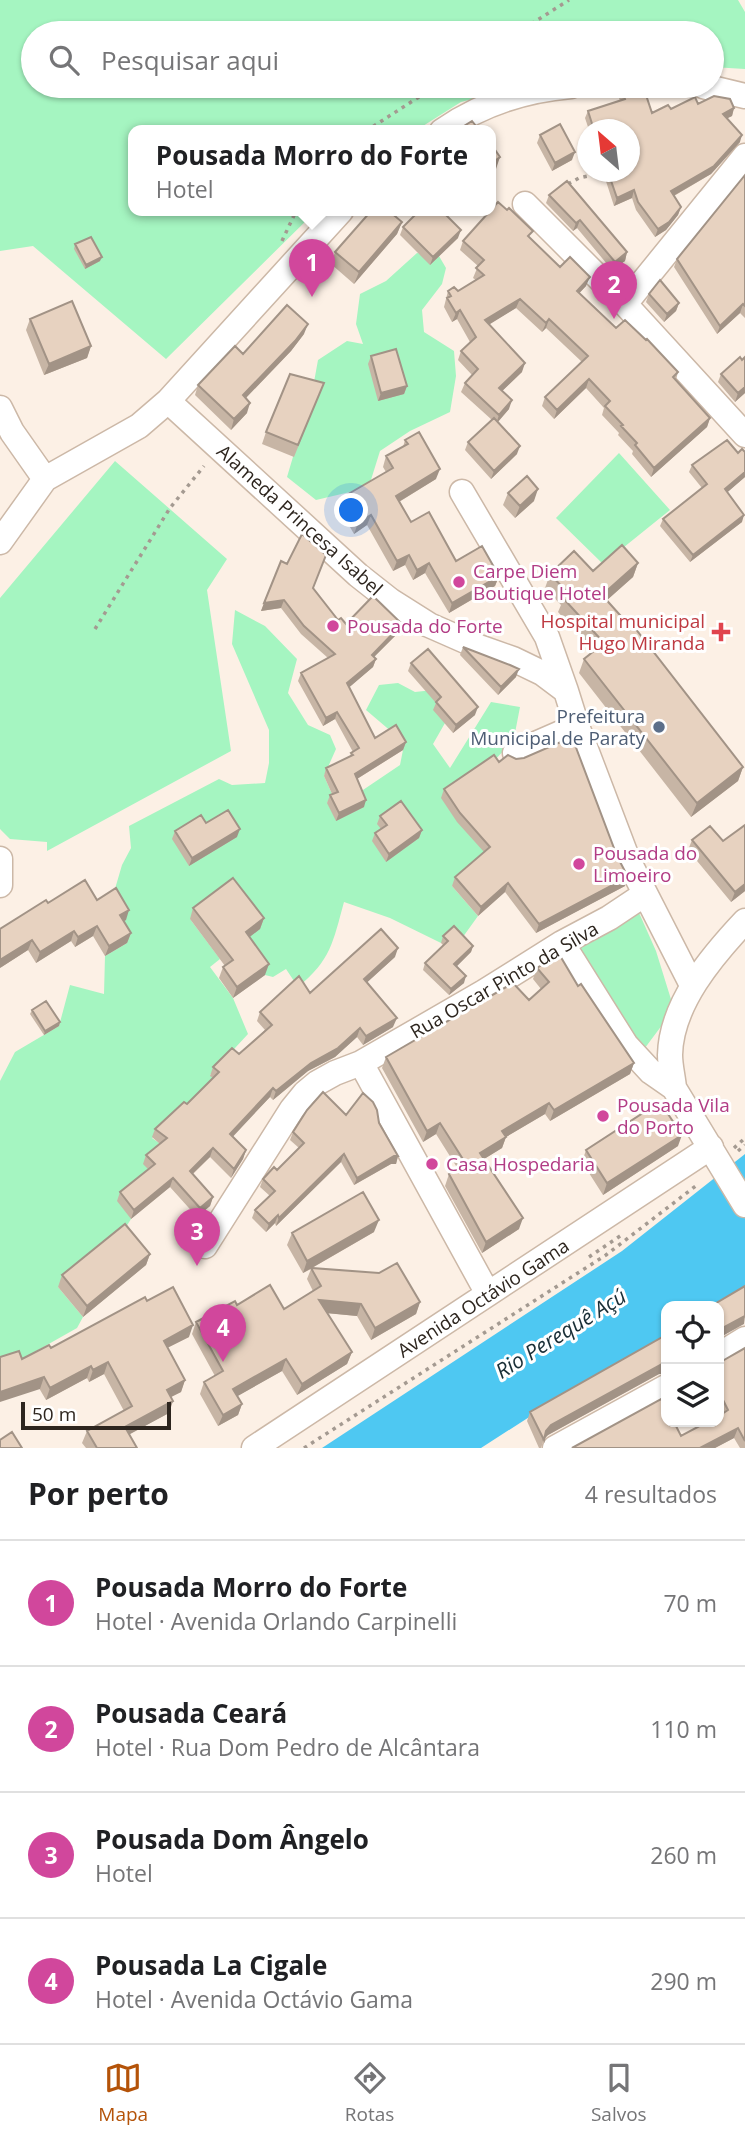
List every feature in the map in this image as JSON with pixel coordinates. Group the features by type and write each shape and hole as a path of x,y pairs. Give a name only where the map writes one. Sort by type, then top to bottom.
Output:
{"street":[{"path":"724,91 745,96"},
{"path":"451,125 507,98"},
{"path":"625,304 741,169"},
{"path":"525,204 625,304 745,435"},
{"path":"0,542 45,479 139,426 168,401 336,216"},
{"name":"Alameda Princesa Isabel","path":"168,401 358,575 391,601 429,625 542,673 566,691"},
{"path":"0,408 12,432 45,479"},
{"path":"463,492 547,637 576,726 628,860 692,985"},
{"path":"515,753 576,726"},
{"path":"0,859 0,885"},
{"name":"Rua Oscar Pinto da Silva","path":"205,1246 271,1140 305,1093 335,1073 361,1063 484,992 562,943 610,918 645,894"},
{"path":"674,1088 670,1055 676,1027 692,985 745,921"},
{"path":"562,943 626,1045 651,1072 674,1088 745,1205"},
{"path":"361,1063 488,1294"},
{"name":"Avenida Octávio Gama","path":"254,1448 488,1294 716,1156"},
{"path":"724,1352 745,1339"},
{"path":"555,1448 661,1390"}],"path":[{"path":"536,21 569,0"},
{"path":"375,125 417,98"},
{"path":"562,188 577,179"},
{"path":"95,629 170,508 204,466"},
{"path":"304,1448 606,1255 716,1156 745,1145"}],"green space":[{"path":"0,0 738,0 745,12 745,69 724,68 724,21 21,21 21,98 477,98 461,102 425,125 128,125 128,216 311,216 166,359 33,246 0,251"},
{"path":"417,253 439,256 446,268 442,284 422,310 424,332 454,351 456,376 450,412 410,431 380,451 370,483 350,492 316,500 287,477 312,393 318,360 347,341 363,344 356,324 360,294 386,281"},
{"path":"619,453 670,510 603,564 556,518"},
{"path":"115,461 227,559 207,590 231,751 47,851 47,842 10,839 0,829 0,598"},
{"path":"235,610 265,626 297,659 288,693 308,725 330,735 336,749 324,776 332,794 327,803 357,794 400,765 403,750 393,733 366,710 379,685 398,683 415,692 433,690 445,723 433,744 450,768 491,702 520,707 515,733 509,745 491,764 485,853 452,886 478,916 460,941 441,943 390,918 344,902 324,959 298,987 286,969 273,977 265,975 251,956 190,919 220,959 210,967 233,998 248,1034 210,1075 216,1081 152,1138 162,1145 131,1219 121,1235 58,1287 83,1317 77,1328 15,1363 0,1368 0,1081 15,1052 59,1026 70,985 104,994 105,956 127,943 117,925 125,920 112,899 122,865 131,848 129,826 219,779 232,785 265,783 269,763 269,730 232,644"},
{"path":"636,906 656,951 674,1009 639,1056 577,951 579,945"}],"water":[{"name":"Rio Perequê Açú","path":"745,1154 745,1291 724,1304 724,1301 661,1301 661,1340 481,1448 322,1448 622,1251"}],"building":[{"path":"625,98 647,98 652,113 668,105 671,109 693,98 698,104 710,98 724,98 730,99 734,108 723,114 742,135 714,166 671,191 681,207 669,222 658,229 638,202 634,190 617,198 611,182 640,182 640,119 591,119 588,111"},
{"path":"560,124 575,152 555,163 540,135"},
{"path":"745,175 745,306 743,304 720,326 677,259"},
{"path":"567,181 627,252 615,262 580,220 576,223 549,195"},
{"path":"498,202 507,210 509,208 533,231 528,236 560,267 570,257 590,277 577,291 616,328 625,320 647,339 678,372 673,377 710,418 654,468 621,426 623,425 605,406 610,401 589,379 557,410 545,397 588,356 549,319 546,323 520,299 485,320 525,363 499,388 512,400 499,415 465,383 478,369 461,351 476,337 460,310 456,313 447,298 451,296 448,291 454,287 458,291 484,275 476,268 484,260 463,241 485,216 496,216"},
{"path":"367,216 395,216 402,222 359,272 335,252"},
{"path":"414,216 447,216 461,230 433,257 403,227"},
{"path":"91,237 102,257 86,265 75,244"},
{"path":"660,280 679,303 667,314 649,294"},
{"path":"72,301 91,346 49,364 30,319"},
{"path":"287,305 308,324 243,395 250,403 234,419 198,385 235,346 243,354"},
{"path":"396,349 407,386 381,393 371,356"},
{"path":"740,357 742,360 745,357 745,387 738,393 721,374"},
{"path":"290,374 324,383 298,445 266,432"},
{"path":"494,418 520,446 494,471 468,442"},
{"path":"419,432 440,469 396,496 411,522 429,512 456,561 482,546 499,576 452,603 429,563 417,570 409,555 397,561 371,515 358,523 343,497 393,468 386,456 408,444 405,440"},
{"path":"727,440 738,453 742,449 745,452 745,472 725,489 744,515 693,555 663,519 707,484 692,465"},
{"path":"527,476 538,489 520,506 508,493"},
{"path":"302,534 326,555 313,588 338,620 341,618 346,624 373,596 402,624 372,655 376,659 347,683 375,738 396,725 406,742 355,774 366,800 339,813 330,795 338,792 326,768 353,755 351,753 359,748 337,712 326,718 301,673 335,654 304,626 284,600 264,603 281,561 287,564"},
{"path":"622,545 638,563 602,595 628,624 631,623 743,767 697,803 584,659 604,643 563,598 568,593 550,574 574,551 593,571"},
{"path":"463,647 510,665 519,669 501,687"},
{"path":"428,649 478,707 456,725 436,702 441,697 411,663"},
{"path":"572,737 617,856 628,877 539,924 508,883 481,907 455,877 490,847 460,813 444,789 494,755 499,762 508,755 516,759 524,758"},
{"path":"401,801 422,830 389,854 375,833 387,825 380,816"},
{"path":"228,810 240,829 192,858 175,831 201,815 206,823"},
{"path":"745,825 745,884 735,892 692,840 710,826 723,841"},
{"path":"233,878 264,918 246,932 269,964 237,987 223,967 233,960 193,908"},
{"path":"85,880 97,900 116,888 129,910 120,915 131,933 109,946 97,926 78,937 74,931 40,952 32,940 0,960 0,929 46,900 48,903"},
{"path":"454,926 473,946 454,964 466,976 451,989 425,963 448,941 443,936"},
{"path":"381,929 398,948 364,979 397,1018 366,1036 360,1028 338,1048 311,1063 276,1091 273,1088 230,1134 246,1150 234,1169 213,1148 190,1171 213,1197 200,1208 173,1178 134,1210 120,1192 155,1164 146,1155 167,1138 155,1129 184,1102 187,1104 219,1072 213,1067 232,1048 239,1054 272,1025 260,1012 299,976 310,993"},
{"path":"559,954 578,986 581,984 634,1063 554,1110 549,1103 502,1131 506,1137 480,1153 523,1218 486,1242 449,1174 466,1164 440,1123 427,1131 386,1057 513,983 529,1000 549,982 537,968"},
{"path":"46,1001 60,1022 45,1031 32,1010"},
{"path":"323,1092 346,1115 363,1093 373,1102 379,1123 398,1156 357,1178 344,1154 279,1218 278,1215 269,1224 255,1210 275,1191 263,1179 274,1167 277,1170 304,1143 293,1132"},
{"path":"660,1102 682,1135 607,1183 586,1150"},
{"path":"363,1192 379,1220 307,1261 292,1233"},
{"path":"125,1224 150,1254 87,1306 62,1275"},
{"path":"397,1263 420,1302 375,1328 361,1304 319,1300 352,1352 302,1384 286,1359 233,1389 242,1404 223,1415 204,1382 223,1371 196,1322 235,1301 237,1305 270,1285 284,1309 321,1286 311,1268 379,1273"},
{"path":"745,1286 745,1316 724,1327 724,1301 720,1301"},
{"path":"173,1287 193,1325 164,1341 185,1380 167,1390 173,1401 125,1427 137,1448 97,1448 87,1431 132,1406 108,1362 93,1370 91,1366 50,1388 44,1377 0,1392 0,1357 19,1351 22,1359 49,1345 51,1348 145,1297 147,1301"},
{"path":"661,1338 661,1365 551,1425 544,1440 530,1412"},
{"path":"745,1348 745,1441 738,1428 700,1448 572,1448 661,1399 661,1427 676,1427 681,1436 698,1427 724,1427 724,1413 728,1410 724,1402 724,1360"},
{"path":"12,1432 22,1448 0,1448 0,1440"}],"place":[{"name":"Pousada Morro do Forte","path":"312,297"},
{"name":"Pousada Ceará","path":"614,319"},
{"name":"Carpe Diem Boutique Hotel","path":"459,582"},
{"name":"Pousada do Forte","path":"333,626"},
{"name":"Hospital municipal Hugo Miranda","path":"721,632"},
{"name":"Prefeitura Municipal de Paraty","path":"659,727"},
{"name":"Pousada do Limoeiro","path":"579,864"},
{"name":"Pousada Vila do Porto","path":"603,1116"},
{"name":"Casa Hospedaria","path":"432,1164"},
{"name":"Pousada Dom Ângelo","path":"197,1266"},
{"name":"Pousada La Cigale","path":"223,1362"}]}
